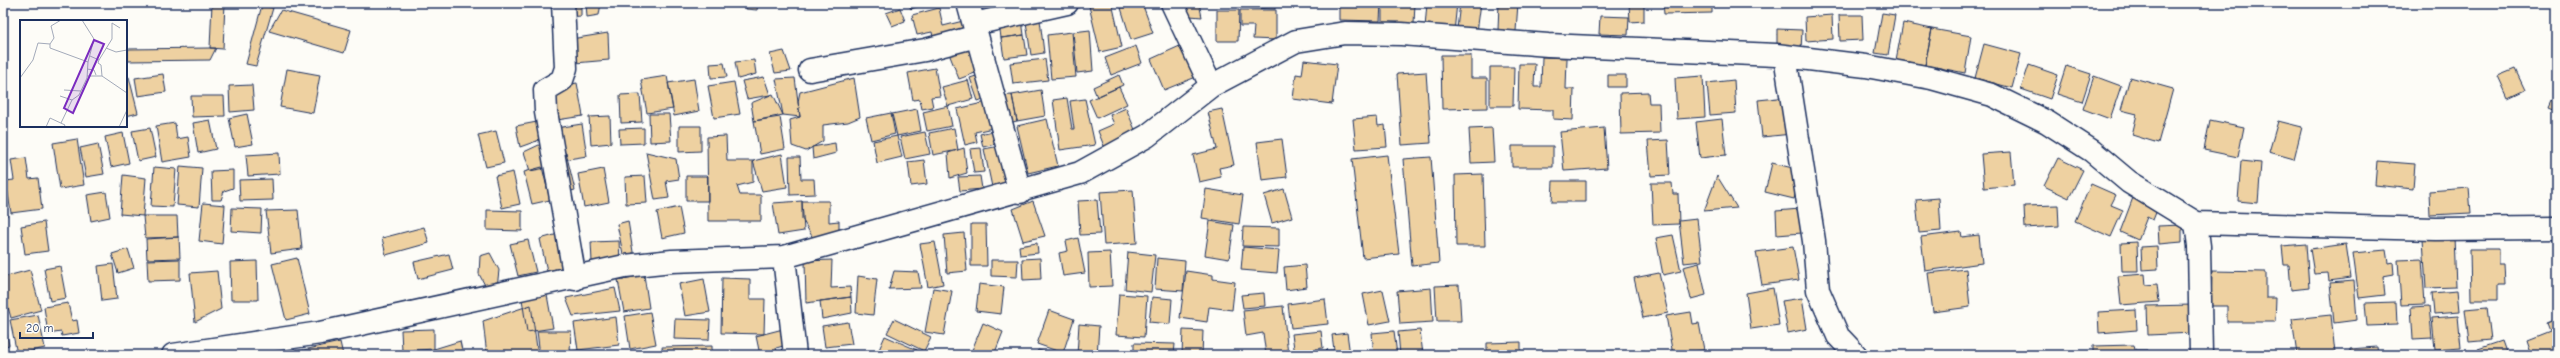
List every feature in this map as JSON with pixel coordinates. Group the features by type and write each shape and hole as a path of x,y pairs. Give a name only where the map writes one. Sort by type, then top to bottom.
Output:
{"street":[{"path":"563,3 566,68 562,80 545,90 546,112 575,279"},
{"path":"968,3 1020,192"},
{"path":"810,70 925,50 975,30 1067,3"},
{"path":"1172,3 1211,86"},
{"path":"173,355 320,333 575,279 625,266 672,261 784,257 1020,192 1080,173 1147,136 1211,86 1296,41 1345,33 1401,34 1548,45 1785,56 1866,66 1916,75 1992,95 2047,122 2092,152 2129,182 2196,223 2436,229 2557,228"},
{"path":"1785,56 1814,241 1818,290 1838,336 1856,355"},
{"path":"2196,223 2200,246 2201,355"},
{"path":"784,257 795,355"}],"building":[{"path":"212,3 225,3 223,49 210,48"},
{"path":"568,3 581,3 581,16 568,17"},
{"path":"586,3 601,3 599,15 587,17"},
{"path":"747,3 758,3 757,10 746,9"},
{"path":"908,3 927,3 911,9"},
{"path":"1101,3 1112,3 1122,47 1100,52 1089,6"},
{"path":"1119,3 1135,3 1121,8"},
{"path":"1135,3 1142,3 1153,33 1131,40 1121,8"},
{"path":"1142,3 1151,3 1152,5 1144,7"},
{"path":"1183,3 1199,3 1202,17 1190,16"},
{"path":"1250,3 1275,3 1275,9 1250,8"},
{"path":"1339,3 1381,3 1380,21 1339,20"},
{"path":"1382,3 1415,3 1414,24 1382,24"},
{"path":"1427,3 1457,3 1454,32 1425,28"},
{"path":"1460,3 1481,3 1477,32 1457,29"},
{"path":"1499,3 1518,3 1516,31 1498,30"},
{"path":"1629,3 1644,3 1644,21 1630,22"},
{"path":"1663,3 1712,3 1712,13 1664,14"},
{"path":"262,5 273,8 256,66 246,64"},
{"path":"900,8 905,21 892,26 886,13"},
{"path":"939,8 943,26 963,21 966,35 934,43 932,32 917,35 912,15"},
{"path":"281,10 351,30 344,53 269,31"},
{"path":"1217,10 1239,10 1238,41 1217,41"},
{"path":"1240,10 1276,10 1276,40 1253,39 1254,26 1240,26"},
{"path":"1882,13 1895,15 1888,55 1875,53"},
{"path":"1832,15 1833,39 1806,41 1805,17"},
{"path":"1839,15 1862,15 1863,40 1840,41"},
{"path":"1600,16 1629,17 1628,35 1599,34"},
{"path":"1022,20 1024,35 1001,38 999,23"},
{"path":"1040,20 1044,53 1031,55 1026,22"},
{"path":"1903,23 1932,29 1925,65 1896,60"},
{"path":"1777,29 1802,30 1801,51 1777,51"},
{"path":"1932,29 1971,36 1965,73 1925,65"},
{"path":"1090,30 1093,71 1077,73 1073,32"},
{"path":"1072,32 1076,77 1051,79 1047,35"},
{"path":"608,33 609,60 575,63 571,39"},
{"path":"1024,35 1027,55 1004,58 1001,38"},
{"path":"972,42 983,70 959,79 948,51"},
{"path":"1984,44 2021,54 2012,88 1975,78"},
{"path":"1182,45 1196,77 1164,90 1151,59"},
{"path":"1136,46 1142,63 1111,75 1105,58"},
{"path":"216,48 210,60 128,61 128,49"},
{"path":"784,51 791,71 775,73 770,54"},
{"path":"1441,55 1471,55 1471,78 1487,78 1487,108 1442,109"},
{"path":"1542,57 1567,58 1566,89 1574,89 1573,120 1553,119 1553,110 1518,109 1519,64 1535,64 1534,87 1541,87"},
{"path":"1045,59 1048,80 1013,84 1010,63"},
{"path":"754,60 756,74 738,79 735,62"},
{"path":"1304,60 1337,64 1332,104 1293,99 1296,74 1302,75"},
{"path":"724,63 727,77 711,78 710,64"},
{"path":"2029,65 2058,75 2050,99 2021,89"},
{"path":"2066,66 2091,74 2082,102 2057,94"},
{"path":"1490,67 1514,67 1513,106 1490,106"},
{"path":"935,68 940,96 931,97 933,107 922,109 920,99 913,100 908,73"},
{"path":"287,69 320,75 313,113 280,107"},
{"path":"2515,69 2525,90 2508,98 2498,76"},
{"path":"1426,72 1431,143 1402,145 1397,74"},
{"path":"985,73 992,96 978,101 970,78"},
{"path":"163,74 166,92 138,96 135,78"},
{"path":"1119,75 1123,85 1097,97 1093,87"},
{"path":"1608,75 1626,75 1626,87 1608,87"},
{"path":"667,76 673,109 647,113 641,80"},
{"path":"1703,76 1705,117 1677,119 1675,78"},
{"path":"2094,76 2121,86 2110,119 2083,109"},
{"path":"127,77 129,77 138,113 127,116"},
{"path":"764,77 770,95 747,99 742,81"},
{"path":"2130,77 2173,89 2158,143 2132,135 2137,114 2121,110"},
{"path":"795,78 800,117 783,115 776,79"},
{"path":"854,78 860,117 848,122 823,125 823,141 806,151 792,146 790,120 800,117 798,102 800,92"},
{"path":"694,79 699,111 674,116 668,83"},
{"path":"968,80 973,99 948,106 942,87"},
{"path":"1734,80 1736,113 1710,115 1707,83"},
{"path":"734,82 740,114 714,118 708,86"},
{"path":"577,83 583,116 557,120 551,88"},
{"path":"252,85 254,110 230,112 229,86"},
{"path":"1119,87 1127,104 1097,118 1089,100"},
{"path":"1041,90 1045,116 1017,121 1012,95"},
{"path":"1648,92 1649,103 1659,103 1660,133 1621,134 1620,93"},
{"path":"640,94 642,122 621,123 620,95"},
{"path":"773,94 783,115 754,121 751,103"},
{"path":"1012,95 1017,121 1004,124 999,96"},
{"path":"191,96 224,96 225,116 192,117"},
{"path":"1788,97 1792,134 1762,137 1758,100"},
{"path":"1067,98 1072,129 1074,129 1070,101 1085,99 1095,145 1060,150 1053,100"},
{"path":"991,101 997,127 975,132 977,142 965,145 957,109"},
{"path":"2551,101 2557,103 2555,111 2548,108"},
{"path":"948,106 952,126 927,131 923,112"},
{"path":"1126,108 1138,137 1106,151 1098,131 1114,124 1110,115"},
{"path":"917,109 921,131 897,136 892,114"},
{"path":"1222,109 1234,165 1219,168 1221,177 1199,182 1193,155 1217,149 1208,112"},
{"path":"891,113 895,134 871,140 866,118"},
{"path":"247,114 253,144 235,147 229,118"},
{"path":"649,114 669,114 671,141 650,142"},
{"path":"610,116 611,143 591,145 589,117"},
{"path":"780,117 785,149 760,154 754,121"},
{"path":"1377,117 1378,126 1385,125 1387,147 1356,149 1353,119"},
{"path":"1047,119 1058,166 1028,173 1017,126"},
{"path":"1722,119 1726,155 1700,158 1696,122"},
{"path":"210,120 216,149 198,153 193,123"},
{"path":"2210,120 2244,127 2238,157 2204,150"},
{"path":"542,121 545,138 520,147 516,126"},
{"path":"2278,121 2302,127 2294,159 2269,152"},
{"path":"175,123 177,139 188,137 191,157 162,162 156,126"},
{"path":"582,124 587,156 562,160 556,128"},
{"path":"679,126 701,126 701,151 679,152"},
{"path":"150,128 156,157 138,161 132,131"},
{"path":"644,128 644,143 620,144 619,129"},
{"path":"954,128 958,150 933,155 929,133"},
{"path":"1492,128 1494,162 1471,163 1469,129"},
{"path":"1604,128 1607,168 1564,171 1560,132"},
{"path":"1001,129 1004,142 983,147 980,134"},
{"path":"496,131 504,163 486,167 478,135"},
{"path":"925,132 930,154 905,159 900,137"},
{"path":"123,133 129,163 111,167 105,137"},
{"path":"726,136 727,161 753,161 753,182 737,186 740,195 761,195 761,221 708,221 707,137"},
{"path":"897,136 902,157 877,163 873,141"},
{"path":"77,139 84,185 60,189 53,143"},
{"path":"1282,139 1287,177 1262,180 1257,142"},
{"path":"1668,140 1670,175 1651,176 1648,141"},
{"path":"835,143 836,153 813,159 812,147"},
{"path":"98,144 104,174 86,177 80,148"},
{"path":"541,144 551,167 530,171 524,152"},
{"path":"1005,145 1013,183 992,187 984,149"},
{"path":"1512,146 1553,146 1553,167 1512,167"},
{"path":"964,148 967,173 950,178 948,153"},
{"path":"981,148 984,172 974,173 970,149"},
{"path":"646,152 676,159 679,179 666,181 669,198 655,200"},
{"path":"2011,152 2014,185 1984,188 1981,154"},
{"path":"279,153 280,174 248,176 246,155"},
{"path":"556,153 566,153 575,190 563,193"},
{"path":"782,154 787,187 762,191 753,161"},
{"path":"1387,155 1399,254 1363,258 1352,159"},
{"path":"789,157 800,157 801,179 814,179 815,194 790,195"},
{"path":"1431,157 1439,263 1412,266 1403,159"},
{"path":"26,158 29,179 38,178 42,209 11,213 6,181 14,180 11,160"},
{"path":"2058,158 2083,170 2069,198 2044,186"},
{"path":"924,160 927,184 911,186 908,162"},
{"path":"2241,161 2261,163 2258,203 2238,201"},
{"path":"2377,161 2415,164 2413,189 2375,185"},
{"path":"1772,163 1801,170 1794,199 1765,192"},
{"path":"180,166 202,168 199,207 177,205"},
{"path":"154,167 176,169 173,207 151,206"},
{"path":"542,167 550,200 532,204 524,172"},
{"path":"603,169 609,202 584,207 578,174"},
{"path":"233,170 233,188 224,191 221,200 212,200 211,171"},
{"path":"513,172 520,204 502,208 495,176"},
{"path":"1483,174 1485,246 1456,246 1455,175"},
{"path":"123,175 146,178 143,216 120,214"},
{"path":"645,176 647,203 626,204 625,177"},
{"path":"686,176 708,176 708,201 686,201"},
{"path":"980,176 982,189 960,191 958,177"},
{"path":"1717,176 1737,208 1704,211"},
{"path":"272,179 273,200 240,201 239,180"},
{"path":"1553,181 1586,181 1586,202 1552,202"},
{"path":"1651,183 1672,183 1673,194 1678,194 1679,224 1653,225"},
{"path":"2091,184 2116,195 2111,205 2123,210 2111,237 2075,221"},
{"path":"2469,188 2471,213 2430,215 2429,191"},
{"path":"1206,189 1243,195 1239,224 1202,218"},
{"path":"1284,189 1292,217 1272,223 1264,195"},
{"path":"1133,190 1137,243 1104,245 1100,192"},
{"path":"3,191 7,216 3,217"},
{"path":"106,192 110,217 91,221 87,195"},
{"path":"2134,195 2159,205 2153,220 2147,217 2138,240 2120,232"},
{"path":"1939,198 1941,231 1919,233 1916,200"},
{"path":"1097,200 1100,234 1080,235 1078,201"},
{"path":"802,201 804,231 778,235 773,203"},
{"path":"802,201 829,201 829,222 839,221 839,237 813,238 802,219"},
{"path":"1033,201 1045,236 1023,241 1013,209"},
{"path":"203,203 225,205 222,244 199,241"},
{"path":"2058,205 2059,226 2025,228 2024,206"},
{"path":"679,207 684,233 662,238 657,212"},
{"path":"232,208 262,209 261,233 231,231"},
{"path":"1800,209 1802,233 1777,235 1776,211"},
{"path":"298,210 302,249 271,253 266,211"},
{"path":"487,210 522,211 522,231 487,230"},
{"path":"143,216 177,216 178,237 145,238"},
{"path":"1697,219 1702,261 1684,263 1679,221"},
{"path":"628,221 634,258 624,259 617,224"},
{"path":"1210,221 1234,225 1229,259 1205,255"},
{"path":"44,222 48,251 25,254 21,226"},
{"path":"971,224 986,224 987,266 971,266"},
{"path":"2182,225 2182,242 2159,244 2158,226"},
{"path":"424,227 429,243 386,255 382,238"},
{"path":"1243,227 1279,228 1279,247 1242,246"},
{"path":"1961,232 1962,237 1979,235 1982,263 1925,271 1921,237"},
{"path":"964,233 967,271 947,273 944,235"},
{"path":"558,234 565,267 547,271 540,239"},
{"path":"1673,235 1681,271 1663,275 1656,238"},
{"path":"179,237 180,258 147,259 146,239"},
{"path":"2454,237 2456,287 2426,288 2423,239"},
{"path":"1078,238 1085,273 1063,276 1059,253 1068,251 1066,241"},
{"path":"528,240 536,272 518,276 510,244"},
{"path":"619,241 620,262 592,262 591,242"},
{"path":"935,242 943,284 928,287 920,244"},
{"path":"2137,242 2138,271 2122,271 2121,243"},
{"path":"1037,243 1038,253 1020,255 1019,246"},
{"path":"2306,244 2309,288 2291,290 2289,265 2284,265 2282,246"},
{"path":"2346,244 2351,278 2329,281 2328,273 2314,274 2310,249"},
{"path":"2157,246 2158,269 2142,270 2141,247"},
{"path":"1243,247 1279,250 1277,273 1241,270"},
{"path":"1793,247 1799,280 1762,285 1756,252"},
{"path":"128,249 134,268 118,273 112,254"},
{"path":"2470,249 2499,249 2499,264 2504,264 2505,284 2498,284 2498,300 2471,300"},
{"path":"2386,250 2388,263 2393,262 2394,275 2383,277 2385,295 2359,298 2353,253"},
{"path":"1110,252 1112,286 1089,287 1088,253"},
{"path":"1128,252 1155,255 1151,292 1125,289"},
{"path":"490,253 499,270 497,288 488,291 479,274 480,256"},
{"path":"449,254 453,270 418,279 414,262"},
{"path":"297,258 310,314 286,320 272,264"},
{"path":"1040,258 1041,279 1023,280 1022,259"},
{"path":"1157,258 1185,261 1183,291 1155,289"},
{"path":"180,259 180,280 148,281 147,260"},
{"path":"2422,259 2425,304 2401,305 2398,260"},
{"path":"832,260 831,288 850,287 851,297 806,303 805,261"},
{"path":"991,260 1018,260 1017,277 991,276"},
{"path":"257,261 258,300 231,300 230,262"},
{"path":"1699,263 1706,295 1691,299 1683,267"},
{"path":"113,264 117,299 102,301 98,266"},
{"path":"1305,265 1307,287 1286,290 1284,267"},
{"path":"60,266 66,298 50,301 44,269"},
{"path":"1966,269 1970,307 1933,312 1928,273"},
{"path":"30,270 41,310 11,318 3,289 3,277"},
{"path":"217,271 221,309 195,322 190,273"},
{"path":"894,271 918,272 921,288 889,289"},
{"path":"1186,271 1213,275 1213,279 1235,282 1232,310 1209,307 1207,322 1180,318"},
{"path":"2212,271 2266,272 2266,298 2276,298 2275,322 2227,322 2227,306 2211,306"},
{"path":"1659,273 1668,313 1643,318 1634,278"},
{"path":"2145,274 2146,285 2157,284 2159,302 2121,305 2118,276"},
{"path":"644,275 649,308 624,312 618,280"},
{"path":"858,276 877,279 873,315 856,313"},
{"path":"722,278 750,279 750,299 765,299 764,334 721,333"},
{"path":"704,279 710,312 685,316 679,284"},
{"path":"2354,281 2357,320 2334,323 2330,283"},
{"path":"979,284 1004,287 1001,314 976,311"},
{"path":"1459,285 1461,321 1437,321 1435,286"},
{"path":"615,288 620,311 573,316 566,298"},
{"path":"933,288 952,291 944,335 925,332"},
{"path":"1431,288 1433,322 1400,324 1397,291"},
{"path":"1773,288 1779,325 1751,329 1746,293"},
{"path":"1383,290 1390,321 1369,325 1363,294"},
{"path":"2457,291 2459,312 2434,314 2432,293"},
{"path":"1264,293 1265,306 1243,308 1241,295"},
{"path":"1119,294 1147,296 1144,337 1116,335"},
{"path":"547,295 553,328 527,332 522,299"},
{"path":"851,297 852,313 822,319 820,301"},
{"path":"1152,297 1172,299 1170,324 1149,322"},
{"path":"1802,298 1807,329 1788,333 1782,301"},
{"path":"1325,299 1328,324 1291,328 1288,304"},
{"path":"2396,302 2397,325 2367,326 2365,303"},
{"path":"68,303 72,321 77,320 79,333 62,336 61,332 48,334 44,307"},
{"path":"531,305 538,355 487,355 483,321"},
{"path":"2192,305 2194,333 2148,335 2147,306"},
{"path":"1283,306 1288,355 1266,355 1263,333 1246,336 1243,310"},
{"path":"2429,306 2432,338 2413,339 2411,307"},
{"path":"2487,307 2491,340 2469,342 2465,309"},
{"path":"1049,310 1074,319 1063,353 1037,344"},
{"path":"2136,310 2137,330 2099,333 2098,312"},
{"path":"650,312 656,344 630,349 625,316"},
{"path":"1691,312 1693,324 1699,323 1704,350 1673,355 1666,316"},
{"path":"38,315 45,348 17,354 10,320"},
{"path":"2331,315 2335,354 2297,355 2292,319"},
{"path":"3,316 9,345 3,347"},
{"path":"2458,316 2461,348 2435,350 2432,318"},
{"path":"616,317 619,345 578,350 574,323"},
{"path":"675,319 710,320 709,340 674,339"},
{"path":"894,319 931,337 924,351 887,333"},
{"path":"2557,319 2557,355 2532,355 2527,340 2550,331 2547,323"},
{"path":"848,322 852,344 825,347 822,326"},
{"path":"983,323 1003,332 994,355 970,355"},
{"path":"1079,324 1099,326 1097,355 1077,355"},
{"path":"434,329 434,349 402,351 401,330"},
{"path":"783,329 787,345 776,348 778,355 760,355 756,336"},
{"path":"1183,330 1203,331 1202,355 1182,355"},
{"path":"1420,330 1423,355 1400,355 1398,332"},
{"path":"537,331 571,331 570,352 540,355"},
{"path":"1321,331 1323,348 1316,349 1317,355 1295,355 1292,334"},
{"path":"1394,331 1397,355 1374,355 1372,333"},
{"path":"1347,333 1350,355 1319,355 1318,351 1334,350 1332,335"},
{"path":"885,336 917,350 915,355 885,355 878,352"},
{"path":"460,341 463,355 435,355 434,349"},
{"path":"2502,341 2507,355 2480,355 2478,349"},
{"path":"340,342 343,355 300,355 299,351"},
{"path":"1521,342 1521,355 1487,355 1487,343"},
{"path":"1134,343 1175,344 1174,355 1134,355"},
{"path":"2134,345 2135,350 2148,350 2148,355 2093,355 2093,346"},
{"path":"712,346 712,355 663,355 662,347"},
{"path":"2377,347 2378,355 2350,355 2350,349"},
{"path":"578,350 578,355 559,355 570,352"},
{"path":"1038,350 1057,355 1036,355"},
{"path":"858,351 858,355 829,355 829,352"},
{"path":"616,354 649,355 616,355"}]}
